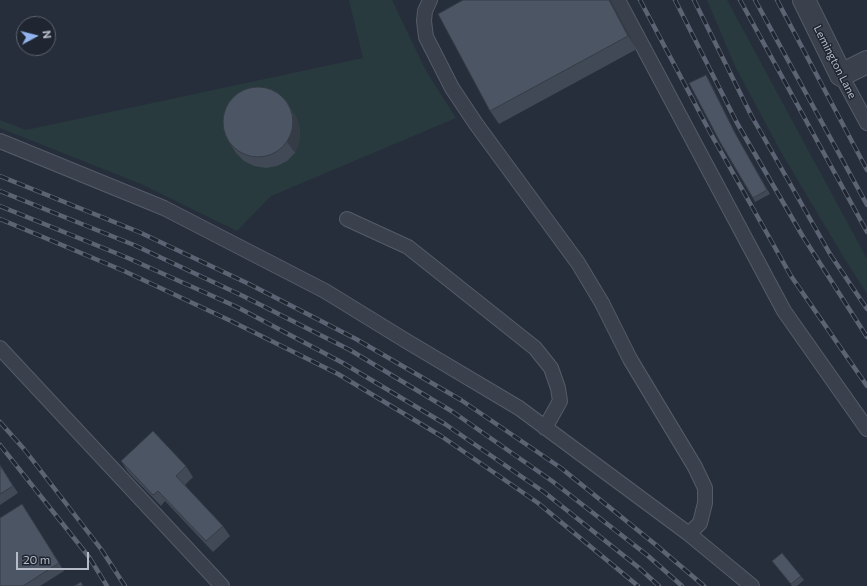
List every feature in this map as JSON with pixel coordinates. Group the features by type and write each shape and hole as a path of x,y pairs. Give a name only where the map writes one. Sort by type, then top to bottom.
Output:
{"street":[{"name":"Lemington Lane","path":"804,0 841,75"},
{"path":"841,75 867,62"}],"lane":[{"path":"430,0 425,11 424,21 426,37 452,88 476,124 578,263 602,303 630,359 695,467 705,488 705,503 700,523 689,534"},
{"path":"618,0 784,311 867,428"},
{"name":"Lemington Lane","path":"841,75 867,124"},
{"path":"0,141 164,208 325,290 408,342 519,408 689,534 752,586"},
{"path":"347,219 408,247 535,348 551,368 558,388 560,401 545,428"},
{"path":"0,348 222,586"}],"shaded area":[{"path":"349,0 392,0 426,71 456,118 271,196 237,231 141,184 0,128 0,120 26,130 363,58"},
{"path":"707,0 727,0 867,259 867,294 781,152 735,66"}],"building":[{"path":"463,0 609,0 628,36 490,111 438,14"},
{"path":"706,75 735,133 767,190 753,198 720,142 689,83"},
{"path":"258,87 271,90 283,97 290,109 293,122 290,135 283,147 271,154 258,157 245,154 233,147 226,135 223,122 226,109 233,97 245,90"},
{"path":"153,431 186,466 176,476 223,526 206,541 158,491 153,495 121,461"},
{"path":"0,465 13,486 0,494"},
{"path":"22,504 59,563 23,586 0,586 0,518"},
{"path":"782,553 801,576 791,584 772,561"},
{"path":"81,582 83,586 74,586"}],"railway":[{"path":"640,0 711,134 791,276 867,386"},
{"path":"675,0 737,123 802,235 867,337"},
{"path":"694,0 751,115 830,254 867,309"},
{"path":"740,0 867,232"},
{"path":"755,0 867,205"},
{"path":"777,0 867,170"},
{"path":"0,176 139,232 249,284 356,339 461,400 561,468 704,586"},
{"path":"0,191 134,245 243,296 350,350 453,412 552,481 647,555 682,586"},
{"path":"0,206 128,258 237,307 343,363 445,424 544,492 638,567 659,586"},
{"path":"0,219 124,271 231,321 338,374 441,436 538,503 638,586"},
{"path":"0,422 24,449 101,549 125,586"},
{"path":"0,445 89,557 107,586"}]}
